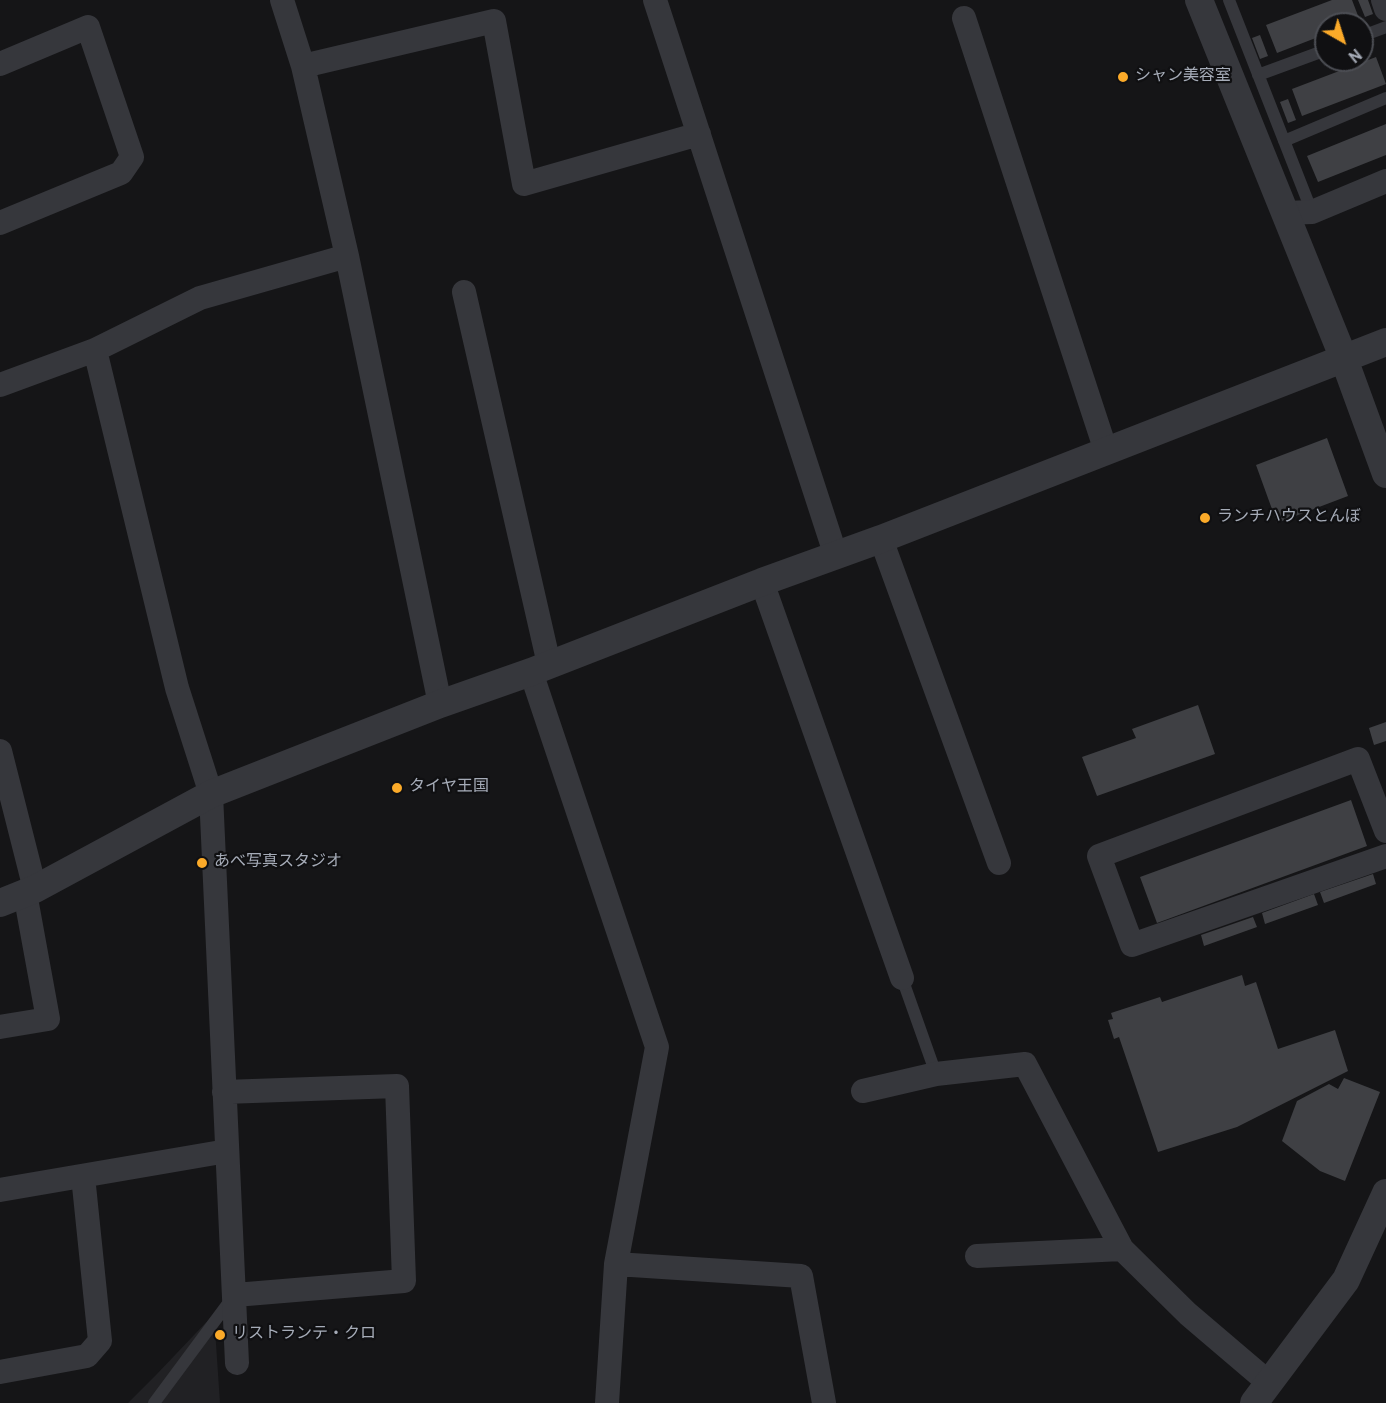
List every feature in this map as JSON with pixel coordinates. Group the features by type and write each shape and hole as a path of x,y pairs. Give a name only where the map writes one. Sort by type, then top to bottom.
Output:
{"street":[{"path":"282,0 303,66 347,256 440,704"},
{"path":"655,0 836,556"},
{"path":"1199,0 1299,213 1344,359 1386,474"},
{"path":"1383,0 1386,9"},
{"path":"964,18 1106,451"},
{"path":"303,66 494,21 524,184 699,134"},
{"path":"0,64 88,27 132,157 121,173 0,223"},
{"path":"1299,213 1386,181"},
{"path":"0,385 95,350 200,298 347,256"},
{"path":"464,292 540,668 657,1047 616,1264 607,1403"},
{"path":"20,895 211,794 440,704 881,539 1386,342"},
{"path":"95,350 177,688 211,794 237,1363"},
{"path":"881,539 999,863"},
{"path":"762,582 902,978"},
{"path":"0,751 20,895 48,1019 0,1027"},
{"path":"1386,831 1358,759 1099,856 1132,945 1386,856"},
{"path":"863,1091 936,1074 1026,1064 1122,1249 1188,1314 1261,1393 1346,1280 1386,1193"},
{"path":"224,1092 397,1086 404,1281 235,1295"},
{"path":"0,1190 227,1151"},
{"path":"0,1372 87,1356 100,1341 83,1176"},
{"path":"977,1256 1122,1249"},
{"path":"616,1264 801,1276 824,1403"}],"lane":[{"path":"1229,0 1284,141 1299,213"},
{"path":"1258,75 1314,54"},
{"path":"1284,141 1386,98"},
{"path":"902,978 936,1074"},
{"path":"154,1403 235,1295"}],"shaded area":[{"path":"214,1314 220,1403 128,1403 156,1375"}],"building":[{"path":"1332,0 1352,0 1357,12 1314,12 1314,39 1277,53 1266,25"},
{"path":"1358,0 1368,0 1372,12 1363,12"},
{"path":"1260,35 1268,56 1260,59 1252,38"},
{"path":"1376,57 1386,84 1302,116 1292,89 1337,72 1374,72 1374,58"},
{"path":"1288,99 1296,120 1288,123 1280,102"},
{"path":"1386,124 1386,155 1318,182 1307,156"},
{"path":"1327,438 1348,496 1277,523 1256,465"},
{"path":"1198,705 1215,754 1097,796 1082,757 1136,738 1132,729"},
{"path":"1386,722 1386,741 1374,745 1369,728"},
{"path":"1351,800 1367,846 1157,923 1140,877"},
{"path":"1373,874 1376,884 1324,903 1320,892"},
{"path":"1314,894 1318,905 1265,924 1262,913"},
{"path":"1253,917 1257,927 1204,946 1201,935"},
{"path":"1242,975 1245,986 1256,982 1278,1049 1335,1030 1348,1071 1237,1127 1158,1152 1119,1037 1114,1039 1108,1020 1113,1019 1111,1013 1160,997 1162,1002"},
{"path":"1344,1078 1380,1092 1345,1181 1320,1171 1282,1141 1297,1101 1329,1084 1338,1089"}],"place":[{"name":"シャン美容室","path":"1123,77"},
{"name":"ランチハウスとんぼ","path":"1205,518"},
{"name":"タイヤ王国","path":"397,788"},
{"name":"あべ写真スタジオ","path":"202,863"},
{"name":"リストランテ・クロ","path":"220,1335"}]}
